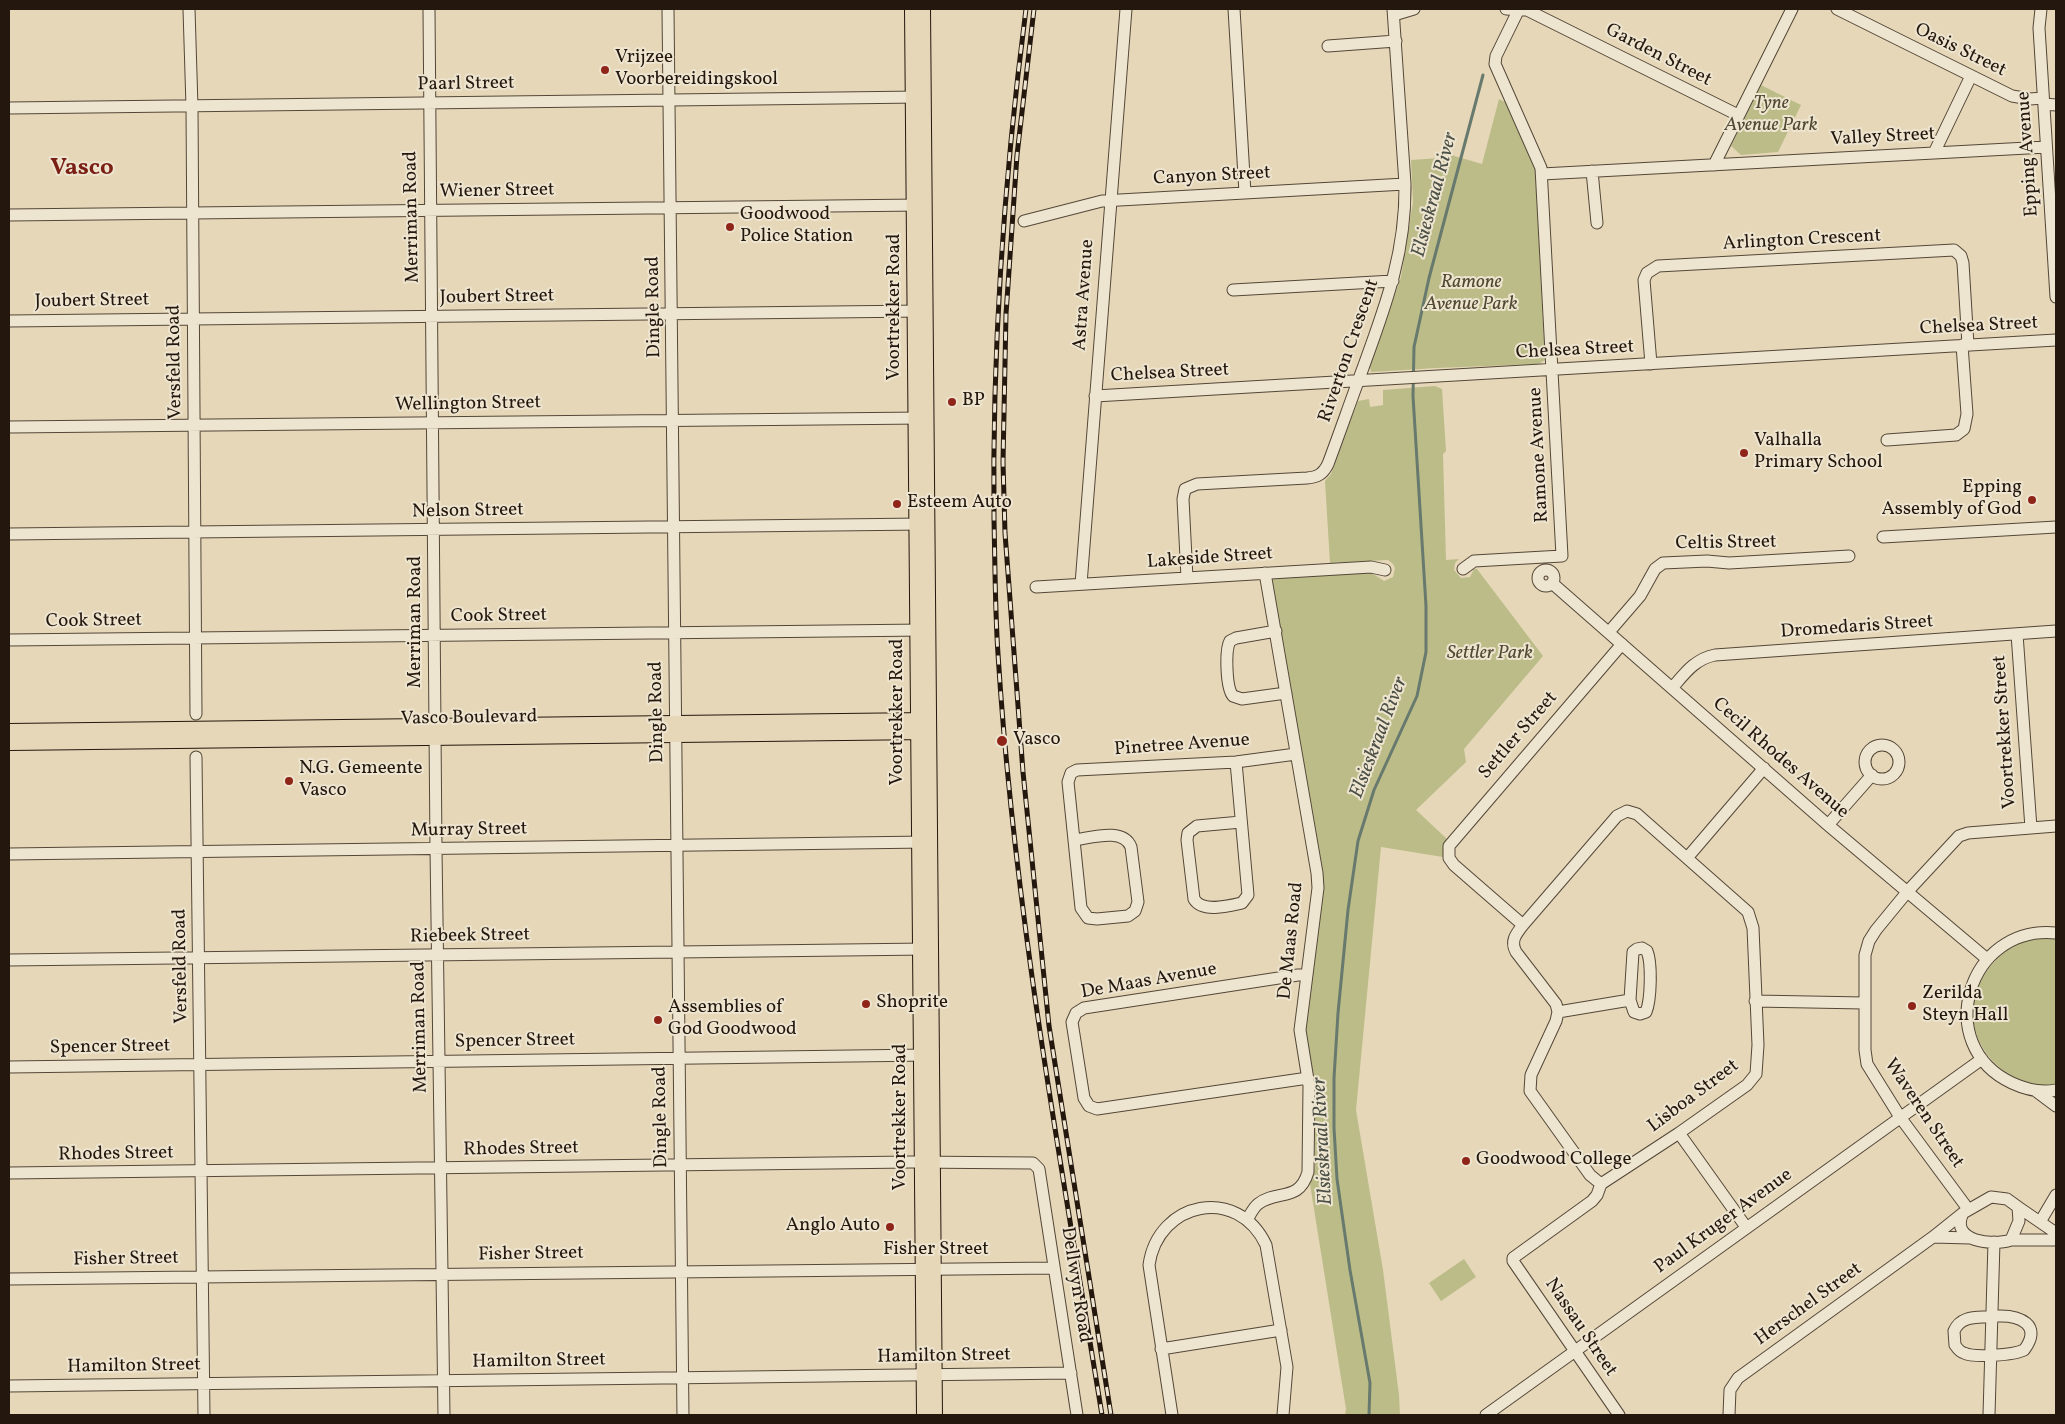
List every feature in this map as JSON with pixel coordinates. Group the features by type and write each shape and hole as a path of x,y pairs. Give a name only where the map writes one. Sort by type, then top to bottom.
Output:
{"main road":[{"name":"Voortrekker Road","path":"912,9 918,97 920,205 929,1374 924,1415"},
{"name":"Voortrekker Road","path":"918,97 923,9"},
{"name":"Vasco Boulevard","path":"9,743 435,733 924,726"},
{"name":"Vasco Boulevard","path":"9,731 435,733"},
{"name":"Voortrekker Road","path":"929,1374 935,1415"}],"street":[{"name":"Versfeld Road","path":"189,9 192,107 191,213 196,714"},
{"name":"Merriman Road","path":"429,9 435,530 436,849 444,1415"},
{"name":"Dingle Road","path":"668,9 683,1415"},
{"name":"Astra Avenue","path":"1081,584 1126,9"},
{"path":"1234,9 1245,193"},
{"path":"1394,12 1414,9"},
{"name":"Garden Street","path":"1506,9 1526,10 1738,115"},
{"name":"Ramone Avenue","path":"1463,569 1474,561 1562,556 1542,174 1495,64 1496,56 1519,9"},
{"path":"1714,165 1792,9"},
{"name":"Oasis Street","path":"1838,9 2012,96 2043,101 2056,106"},
{"name":"Epping Avenue","path":"2041,9 2039,28 2056,297"},
{"name":"Riverton Crescent","path":"1187,578 1183,499 1185,489 1197,484 1308,478 1320,475 1328,464 1393,281 1402,235 1405,211 1405,184 1394,12"},
{"path":"1328,46 1396,42"},
{"path":"1934,153 1970,76"},
{"name":"Paarl Street","path":"9,108 918,97"},
{"name":"Valley Street","path":"1542,174 2046,147"},
{"path":"1592,171 1597,223"},
{"name":"Canyon Street","path":"1024,222 1110,200 1405,184"},
{"name":"Wiener Street","path":"9,214 920,205"},
{"name":"Arlington Crescent","path":"1650,364 1644,280 1651,269 1658,266 1954,250 1962,256 1963,263 1967,414 1964,429 1956,435 1887,440"},
{"path":"1233,290 1393,281"},
{"name":"Joubert Street","path":"9,321 920,311"},
{"name":"Chelsea Street","path":"1095,396 2056,340"},
{"name":"Wellington Street","path":"9,427 921,418"},
{"name":"Nelson Street","path":"9,534 922,524"},
{"path":"1884,537 2056,527"},
{"name":"Celtis Street","path":"1609,632 1640,596 1655,568 1663,563 1707,561 1729,563 1849,556"},
{"name":"Lakeside Street","path":"1036,586 1371,567 1385,570"},
{"name":"De Maas Road","path":"1246,1220 1257,1205 1266,1200 1297,1191 1307,1178 1309,1163 1308,1078 1300,1030 1316,906 1317,881 1266,573"},
{"name":"Cecil Rhodes Avenue","path":"1552,583 1673,687 1828,825 1987,959"},
{"name":"Cook Street","path":"9,640 923,630"},
{"name":"Dromedaris Street","path":"1673,687 1694,664 1704,658 1715,655 2056,631"},
{"path":"1276,632 1236,638 1230,642 1227,651 1229,688 1233,696 1242,699 1286,693"},
{"name":"Voortrekker Street","path":"2017,634 2031,828"},
{"name":"Settler Street","path":"1523,925 1454,865 1448,854 1449,846 1455,836 1622,644"},
{"name":"Pinetree Avenue","path":"1074,840 1068,782 1071,773 1077,770 1236,762 1296,754"},
{"name":"Versfeld Road","path":"196,757 204,1415"},
{"path":"1236,762 1249,886 1248,898 1242,903 1235,905 1208,907 1199,905 1194,899 1187,840 1188,833 1197,826 1241,822"},
{"path":"1687,858 1764,768"},
{"path":"1828,825 1872,775"},
{"name":"Lisboa Street","path":"1513,1261 1514,1256 1592,1201 1597,1195 1601,1184 1679,1133 1747,1085 1756,1074 1758,1045 1753,928 1748,912 1637,814 1627,812 1617,816 1523,925"},
{"name":"Waveren Street","path":"1966,1211 1900,1117 1867,1064 1864,1003 1865,955 1867,946 1876,930 1908,891 1958,836 1968,833 2056,826"},
{"path":"1113,835 1120,836 1129,841 1138,902 1131,915 1097,920 1088,918 1083,913 1074,840 1113,835"},
{"name":"Murray Street","path":"9,854 925,842"},
{"path":"1523,925 1513,940 1514,949 1556,1004 1558,1012 1556,1021 1531,1075 1530,1088 1534,1099 1590,1175 1601,1184"},
{"path":"2056,933 2039,932 2020,937 2006,944 1987,959 1973,982 1967,1008 1970,1035 1982,1058 1993,1070 2006,1080 2020,1087 2036,1091 2056,1090"},
{"path":"1642,948 1648,951 1650,960 1647,1010 1643,1014 1636,1014 1631,1008 1630,1000 1633,952 1642,948"},
{"name":"Riebeek Street","path":"9,960 925,949"},
{"name":"De Maas Avenue","path":"1307,975 1084,1008 1076,1013 1072,1022 1084,1098 1089,1106 1097,1109 1308,1078"},
{"path":"1558,1012 1630,1000"},
{"path":"1755,1001 1864,1003"},
{"name":"Spencer Street","path":"9,1067 926,1055"},
{"name":"Paul Kruger Avenue","path":"1486,1415 1982,1058"},
{"path":"2036,1091 2056,1106"},
{"path":"1679,1133 1746,1227"},
{"name":"Rhodes Street","path":"9,1173 927,1162 1033,1163"},
{"name":"Dellwyn Road","path":"1033,1163 1039,1169 1077,1415"},
{"path":"2040,1222 2056,1195"},
{"path":"1970,1238 1963,1233 1961,1227 1966,1211 1991,1197 2008,1200 2056,1233"},
{"path":"1172,1415 1149,1265 1151,1251 1155,1241 1173,1220 1182,1213 1205,1207 1234,1212 1259,1232 1266,1245 1287,1371 1283,1415"},
{"path":"2010,1240 2018,1221 2018,1207"},
{"name":"Herschel Street","path":"1729,1415 1730,1390 1738,1378 1966,1211"},
{"path":"1933,1237 1970,1238 1994,1242 2056,1240"},
{"path":"1989,1415 1994,1242"},
{"name":"Nassau Street","path":"1513,1261 1619,1415"},
{"name":"Fisher Street","path":"9,1279 682,1270 1054,1268"},
{"path":"1992,1317 2018,1317 2028,1325 2029,1342 2024,1350 2013,1354 1964,1353 1955,1345 1953,1337 1955,1328 1965,1319 1992,1317"},
{"path":"1161,1349 1281,1330"},
{"name":"Hamilton Street","path":"9,1386 1071,1373"}],"green space":[{"name":"Tyne Avenue Park","path":"1761,85 1801,105 1778,152 1741,155 1731,146"},
{"name":"Ramone Avenue Park","path":"1499,99 1505,102 1535,170 1545,360 1538,364 1371,372 1370,367 1401,277 1413,202 1411,160 1440,158 1441,152 1482,164"},
{"name":"Settler Park","path":"1435,386 1442,389 1446,451 1443,454 1446,560 1459,559 1455,563 1454,570 1461,578 1470,577 1474,569 1477,569 1543,656 1464,749 1466,762 1416,810 1447,839 1443,849 1443,857 1381,847 1356,1110 1383,1270 1400,1415 1345,1415 1346,1409 1310,1184 1315,1167 1315,1087 1304,1028 1321,903 1271,581 1274,578 1370,572 1384,581 1393,577 1395,568 1388,560 1330,563 1325,481 1331,474 1358,401 1369,399 1370,407 1383,405 1383,390"},
{"path":"2056,938 2056,1085 2032,1083 2011,1075 1994,1062 1981,1044 1974,1025 1973,1003 1980,982 1994,962 2005,952 2025,940"},
{"path":"1464,1259 1476,1277 1441,1301 1429,1283"}],"waterway":[{"name":"Elsieskraal River","path":"1369,1415 1370,1383 1350,1270 1337,1179 1334,1078 1338,1013 1348,910 1358,841 1374,790 1417,696 1426,652 1426,606 1413,396 1414,347 1429,278 1483,75"}],"railway":[{"path":"1026,9 1011,136 997,327 994,455 997,637 1005,750 1027,941 1055,1131 1102,1415"},
{"path":"1034,9 1017,155 1006,314 1003,462 1005,533 1023,772 1049,1026 1111,1415"}],"place":[{"name":"Vrijzee Voorbereidingskool","path":"605,70"},
{"name":"Goodwood Police Station","path":"730,227"},
{"name":"BP","path":"952,402"},
{"name":"Valhalla Primary School","path":"1744,453"},
{"name":"Epping Assembly of God","path":"2032,500"},
{"name":"Esteem Auto","path":"897,504"},
{"name":"Vasco","path":"1002,741"},
{"name":"N.G. Gemeente Vasco","path":"289,781"},
{"name":"Shoprite","path":"866,1004"},
{"name":"Zerilda Steyn Hall","path":"1912,1006"},
{"name":"Assemblies of God Goodwood","path":"658,1020"},
{"name":"Goodwood College","path":"1466,1161"},
{"name":"Anglo Auto","path":"890,1227"}],"district":[{"name":"Vasco","path":"82,170"}]}
